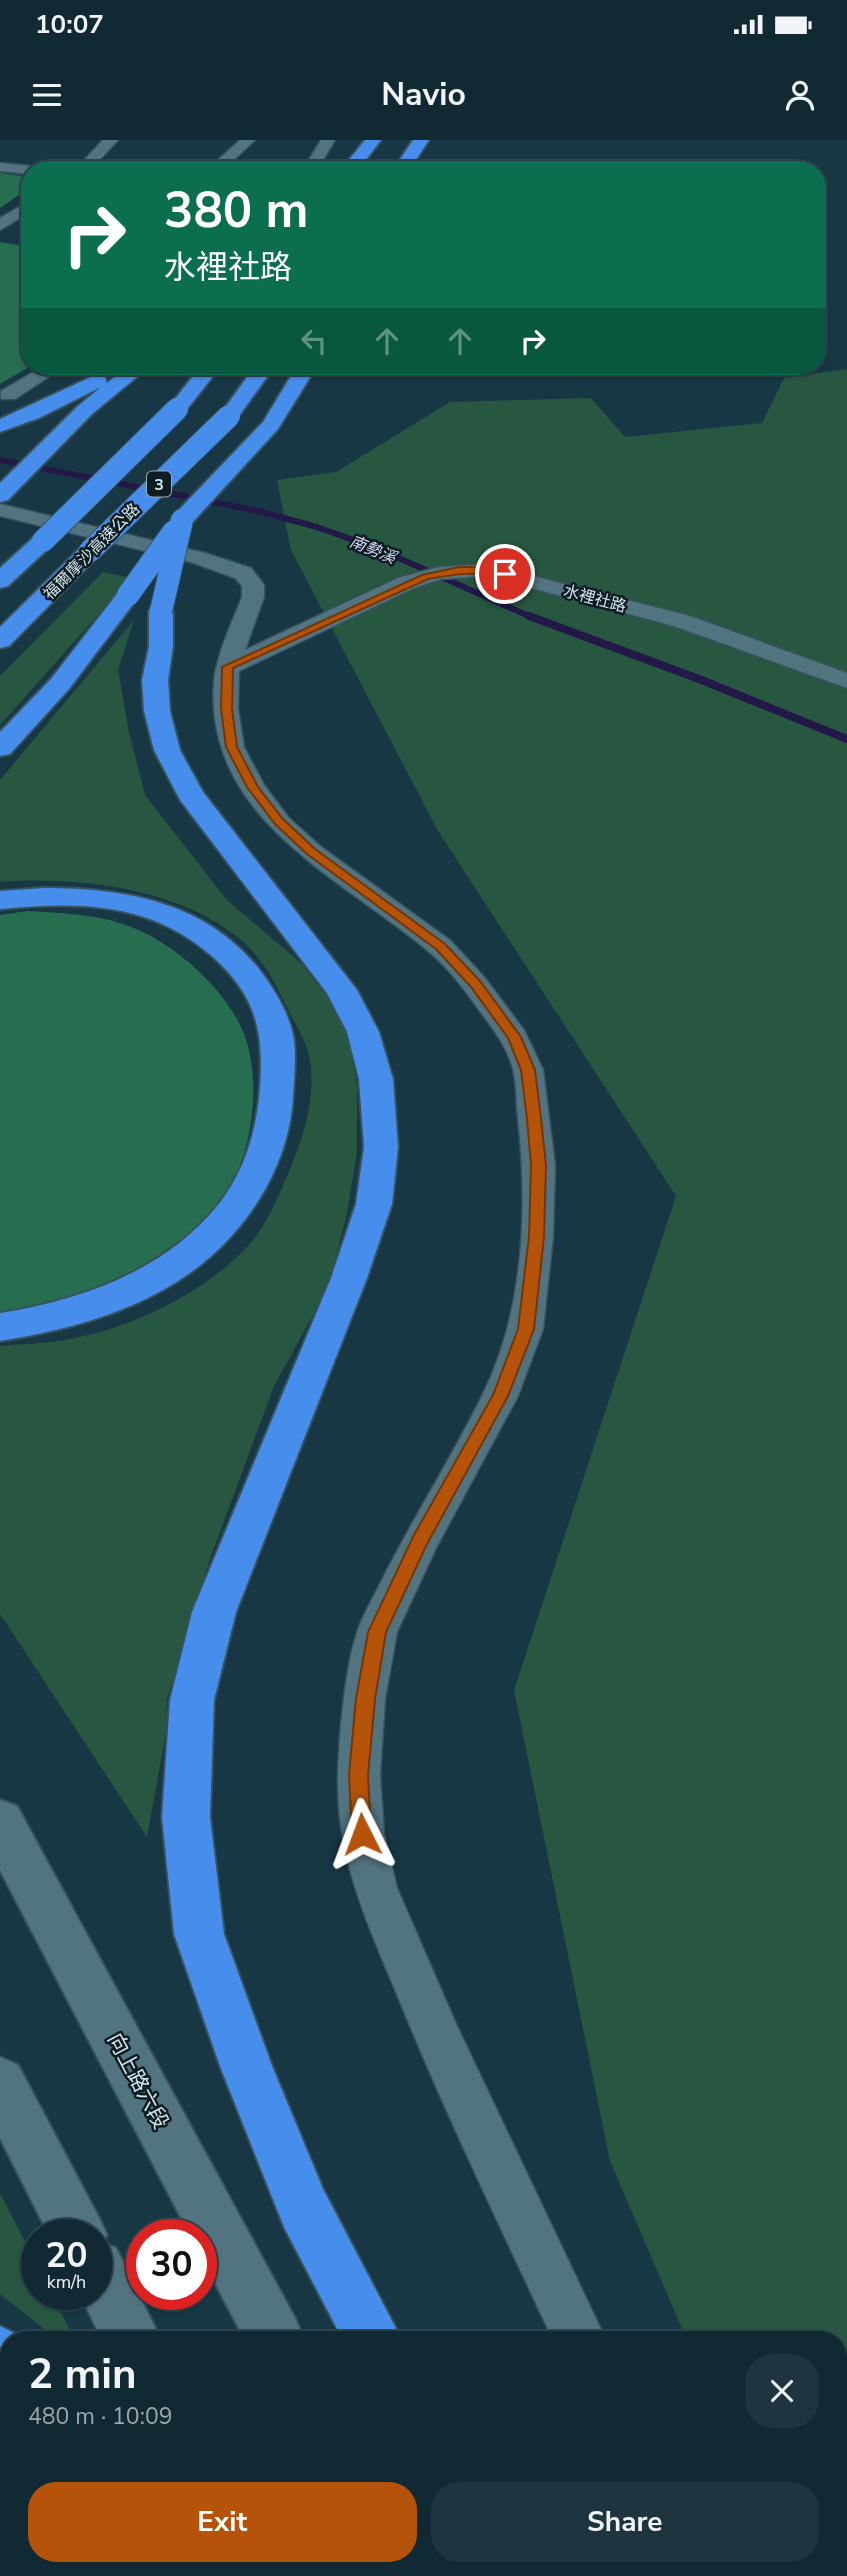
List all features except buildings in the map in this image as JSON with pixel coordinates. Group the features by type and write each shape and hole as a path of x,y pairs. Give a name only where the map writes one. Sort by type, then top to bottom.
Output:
{"highway":[{"path":"356,161 374,140"},
{"path":"361,161 374,140"},
{"path":"408,161 423,140"},
{"path":"418,161 423,140"},
{"path":"0,426 32,414 108,375"},
{"path":"0,495 85,410 129,375"},
{"name":"3","path":"0,581 177,409 204,375"},
{"name":"福爾摩沙高速公路","path":"0,641 229,416 259,375"},
{"path":"0,748 60,684 182,520 271,425 302,375"},
{"path":"182,520 161,611 161,646 155,680 157,711 167,750 190,794 341,990 363,1032 376,1079 381,1147 374,1205 349,1278 214,1612 191,1700 186,1817 199,1934 246,2066 303,2208 368,2331"},
{"path":"0,900 39,897 102,900 161,912 186,922 224,951 256,986 276,1034 279,1058 277,1107 272,1132 252,1181 238,1205 218,1228 167,1269 135,1288 62,1316 0,1327"}],"main road":[{"name":"向上路六段","path":"0,1822 271,2331"},
{"path":"0,2083 71,2219"},
{"path":"112,2299 128,2331"}],"street":[{"path":"91,161 111,140"},
{"path":"224,161 248,140"},
{"path":"315,161 328,140"},
{"path":"0,167 21,169"},
{"path":"0,225 21,211"},
{"path":"8,395 41,375"},
{"path":"0,510 198,557 243,573 253,584 253,597 228,667 226,709 232,747 253,787 279,822 311,852 441,947 475,984 514,1037 528,1070 539,1165 537,1237 526,1329 500,1396 420,1541 377,1632 365,1699 359,1775 362,1834 375,1888 440,2043 576,2331"},
{"name":"水裡社路","path":"228,667 432,575 486,570 702,627 847,681"}],"green space":[{"path":"0,173 21,176 21,193 0,208"},
{"path":"0,242 21,246 21,372 0,384"},
{"path":"847,369 847,2331 683,2331 610,2161 514,1690 676,1196 438,831 291,550 277,480 336,472 450,402 591,398 625,437 762,423 784,378 826,375 826,372"},
{"path":"103,572 131,578 0,725 0,676"},
{"path":"134,620 118,670 129,732 145,795 226,899 302,964 328,998 350,1038 357,1086 357,1152 347,1213 329,1286 274,1386 210,1559 167,1699 166,1732 147,1837 0,1614 0,1346 84,1336 136,1320 185,1295 230,1263 256,1236 282,1187 305,1126 311,1074 305,1044 270,974 241,940 216,922 188,908 127,889 62,881 0,882 0,780"},
{"path":"27,911 106,919 131,927 164,944 195,968 223,998 242,1029 252,1066 252,1109 245,1152 230,1188 216,1208 177,1245 106,1287 51,1306 0,1312 0,915"},
{"path":"0,2193 21,2234 21,2310 59,2310 70,2331 47,2331 0,2294"}],"waterway":[{"name":"南勢溪","path":"0,460 258,511 317,527 381,550 533,618"},
{"name":"南勢溪","path":"529,616 699,679 847,739"}],"route":[{"path":"362,1834 359,1775 365,1699 377,1632 420,1541 500,1396 526,1329 537,1237 539,1165 534,1119 528,1070 514,1037 475,984 441,947 311,852 279,822 253,787 232,747 226,709 226,679 228,667 406,583 459,570 486,570 505,574"}]}
